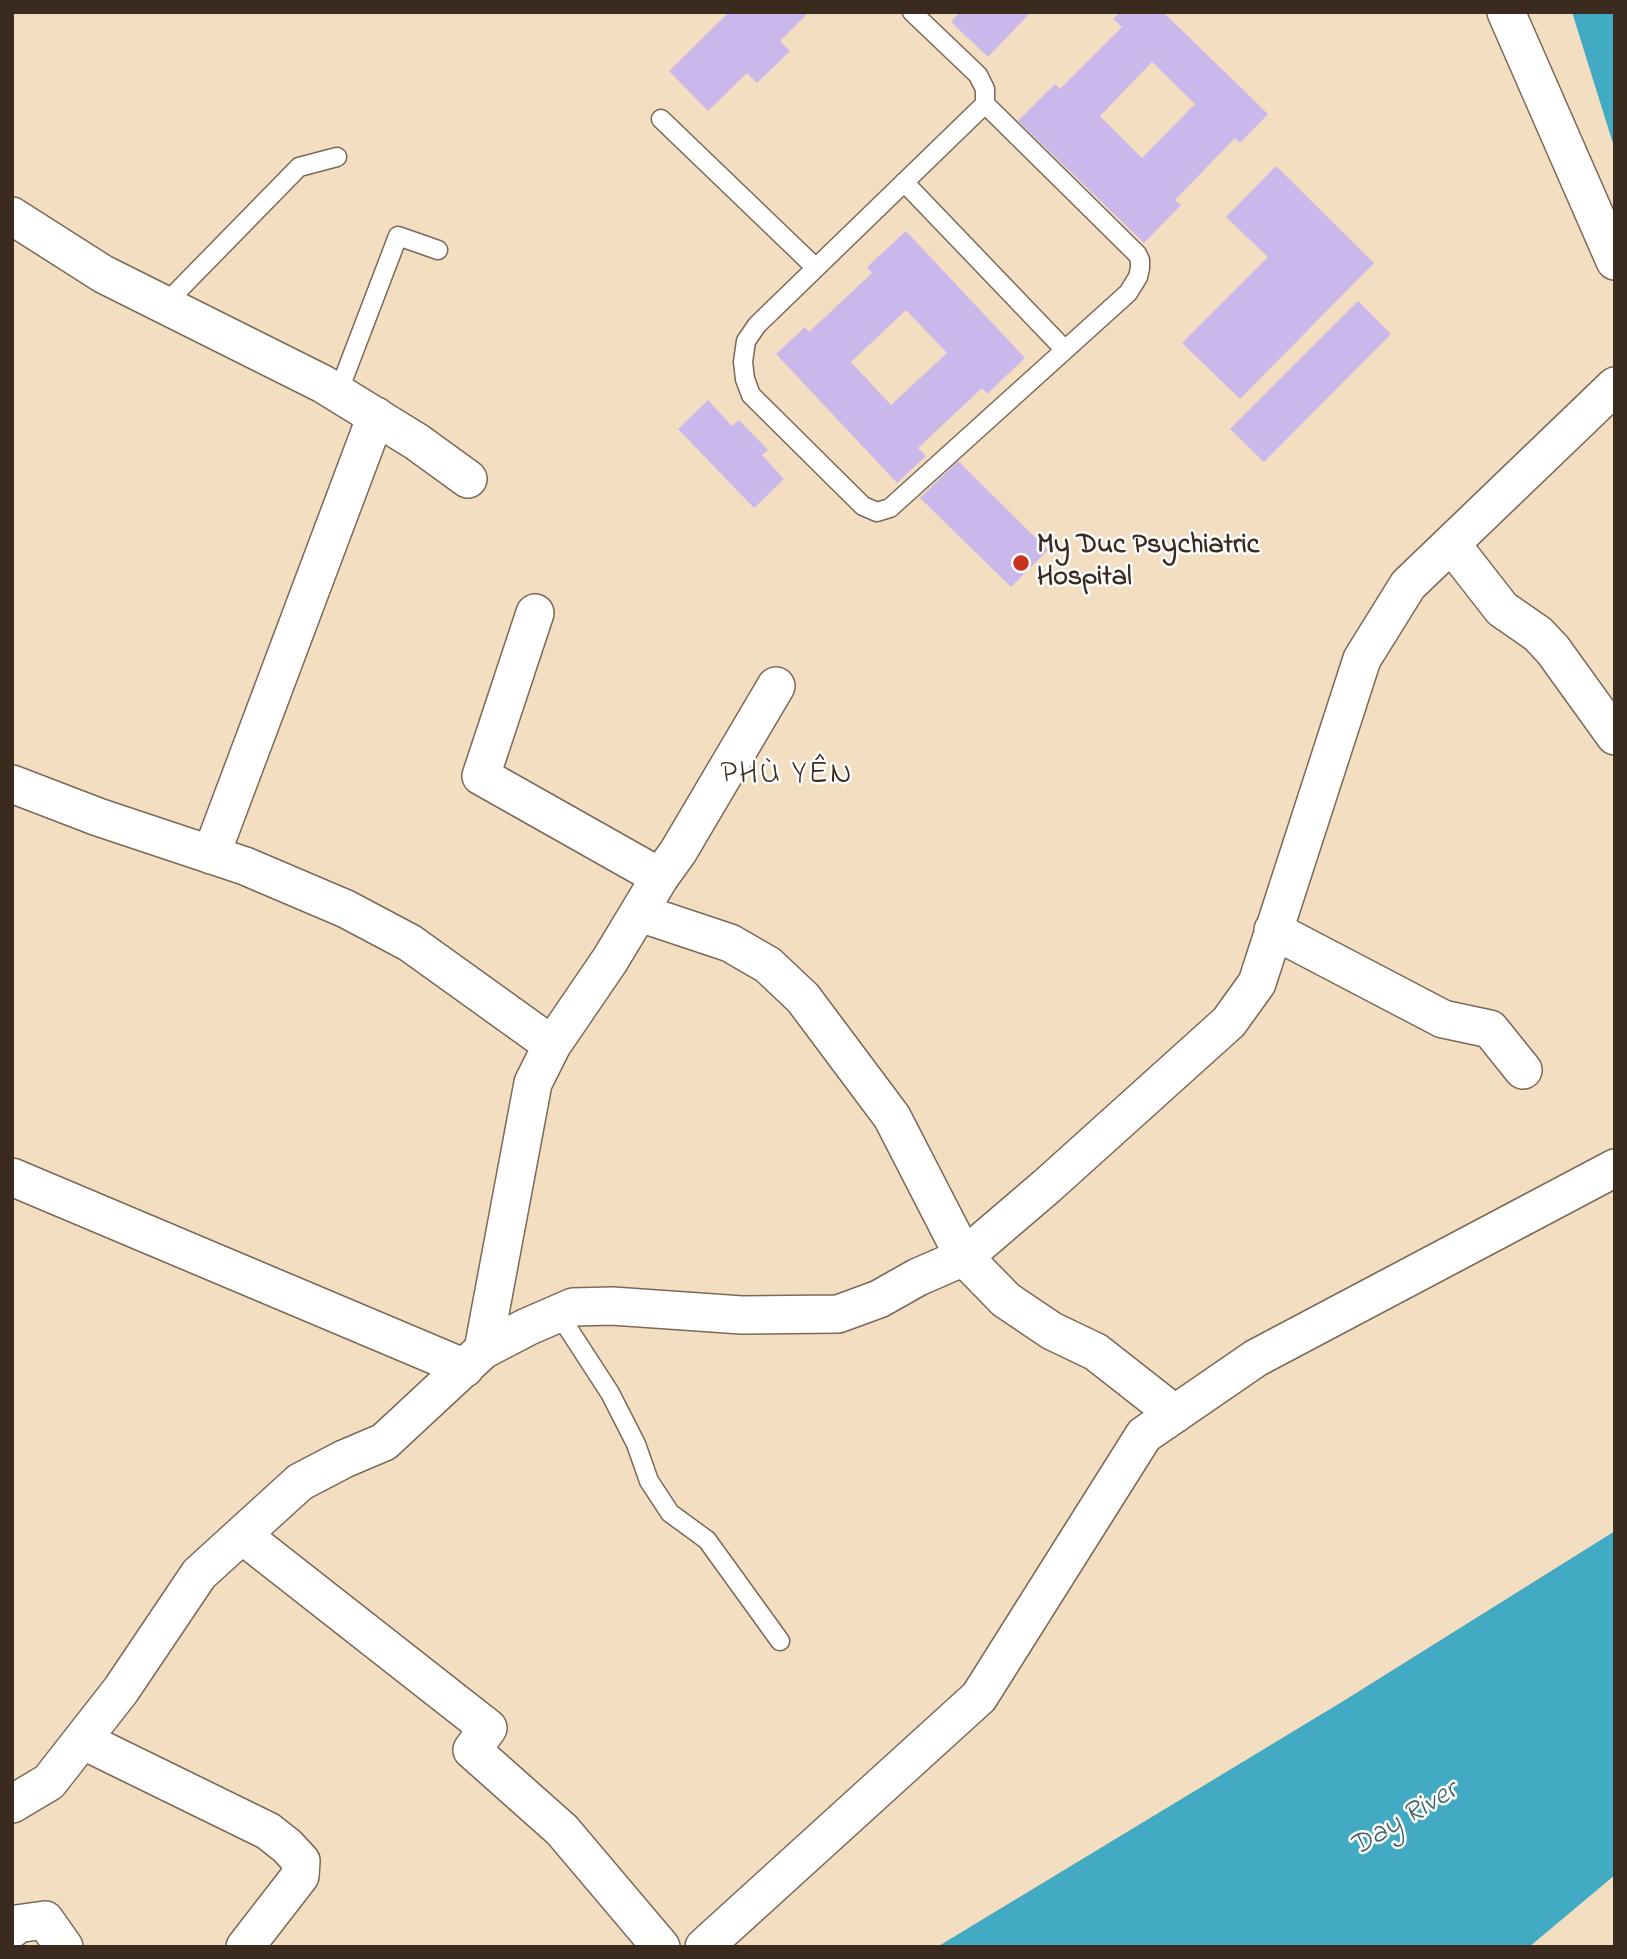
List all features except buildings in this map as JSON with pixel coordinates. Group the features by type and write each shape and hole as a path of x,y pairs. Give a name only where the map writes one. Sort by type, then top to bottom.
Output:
{"street":[{"path":"1506,12 1615,261"},
{"path":"12,216 103,274 338,393 416,442 468,479"},
{"path":"12,1804 49,1782 121,1690 199,1574 300,1482 384,1442 474,1359 558,1312 573,1307 612,1306 742,1315 838,1314 879,1299 918,1277 964,1257 1048,1186 1229,1022 1257,983 1362,659 1408,585 1615,386"},
{"path":"211,855 376,416"},
{"path":"1452,545 1502,610 1538,634 1553,650 1615,736"},
{"path":"535,613 481,776 660,877"},
{"path":"474,1359 533,1083 552,1045 640,913 776,686"},
{"path":"12,784 98,817 245,866 346,909 410,943 552,1045"},
{"path":"640,913 730,943 768,965 803,998 892,1117 964,1257 1006,1300 1052,1331 1096,1352 1175,1414"},
{"path":"1273,930 1443,1019 1490,1030 1524,1070"},
{"path":"704,1947 979,1697 1144,1435 1256,1358 1615,1168"},
{"path":"12,1177 474,1359"},
{"path":"242,1535 488,1728 472,1750 562,1830 661,1947"},
{"path":"82,1740 268,1831 300,1861 300,1876 245,1947"},
{"path":"12,1929 16,1924 45,1920 64,1947"}],"lane":[{"path":"912,12 978,75 985,89 985,104 1137,254 1140,260 1138,277 1128,293 890,508 877,512 863,506 751,395 743,362 746,341 757,325 985,104"},
{"path":"661,119 816,268"},
{"path":"164,305 299,167 337,157"},
{"path":"904,182 1065,349"},
{"path":"338,393 398,236 438,250"},
{"path":"558,1312 610,1393 636,1444 649,1480 670,1513 707,1540 780,1642"}],"water":[{"path":"1572,12 1615,12 1615,150"},
{"name":"Day River","path":"1615,1531 1615,1875 1529,1947 937,1947 1345,1700"}],"place":[{"name":"My Duc Psychiatric Hospital","path":"1021,563"}],"district":[{"name":"PHÙ YÊN","path":"787,777"}]}
